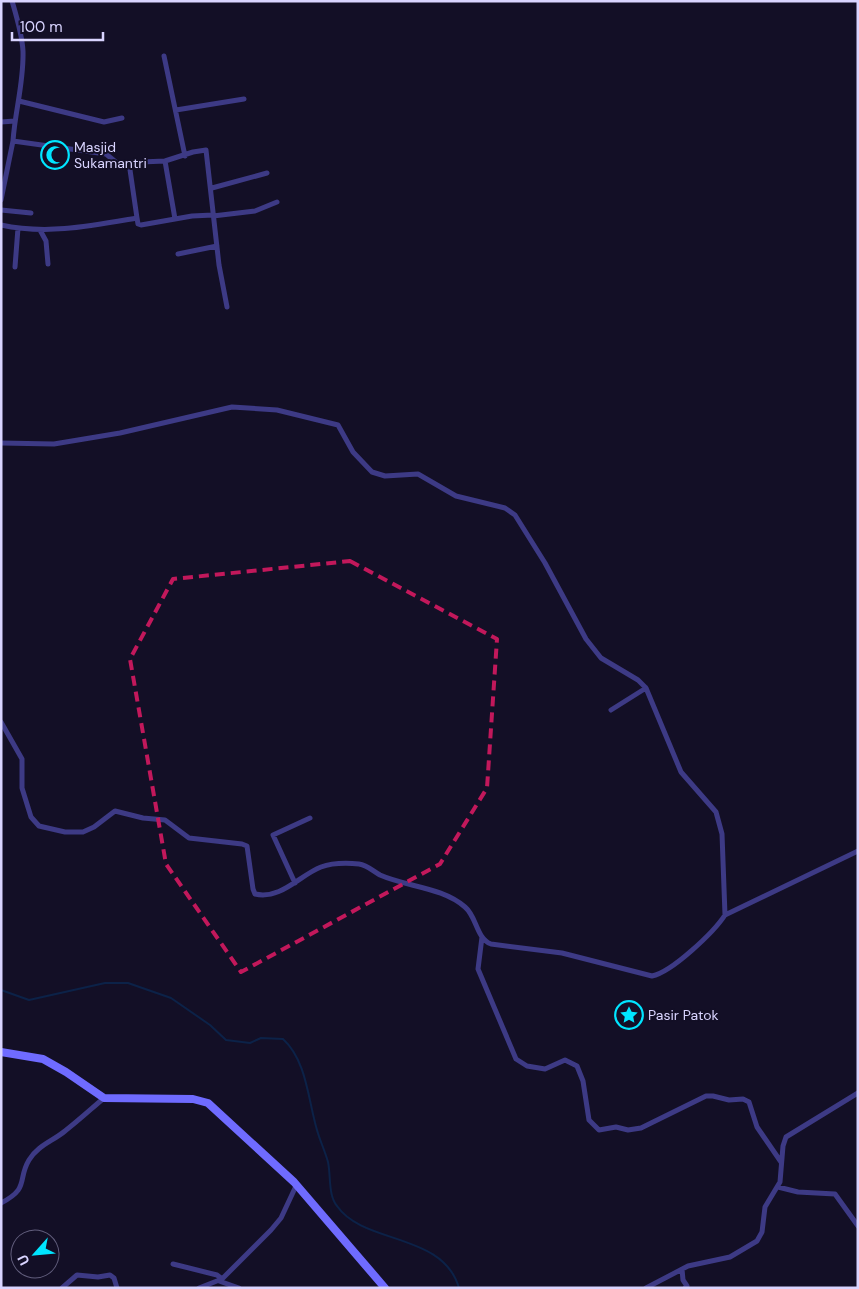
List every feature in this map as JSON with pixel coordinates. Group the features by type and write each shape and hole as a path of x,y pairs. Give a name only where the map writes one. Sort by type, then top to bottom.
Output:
{"street":[{"path":"1,200 19,101 23,51 20,29 12,1"},
{"path":"164,56 184,156"},
{"path":"176,110 244,99"},
{"path":"19,101 104,122 122,118"},
{"path":"1,122 15,121"},
{"path":"13,141 106,154 117,163 165,161 206,150 212,188 217,246 227,307"},
{"path":"165,161 175,219"},
{"path":"129,163 138,224 141,225 175,219 259,210 278,202"},
{"path":"212,188 267,173"},
{"path":"1,210 31,214"},
{"path":"1,225 40,230 89,227 137,218"},
{"path":"15,267 18,228"},
{"path":"40,230 49,252 48,264"},
{"path":"178,254 217,246"},
{"path":"1,443 54,444 120,433 232,407 277,410 338,425 353,452 372,472 385,476 418,474 456,496 505,508 515,515 545,562 586,639 601,658 638,680 646,688 681,772 716,812 722,834 725,915"},
{"path":"611,710 646,688"},
{"path":"1,722 22,759 22,788 31,817 39,826 65,832 83,832 94,827 115,811 143,818 165,820 189,838 247,846 247,859 255,894 273,894 320,867 362,864 378,874 406,885 434,891 465,907 482,937 491,944 562,953 652,976 686,956 717,928 725,915 858,851"},
{"path":"295,883 273,835 310,818"},
{"path":"482,937 478,969 503,1025 512,1053 521,1063 536,1068 548,1068 565,1060 575,1063 580,1070 589,1120 595,1128 599,1130 616,1127 628,1130 642,1128 706,1096 729,1100 743,1099 751,1104 757,1127 781,1162"},
{"path":"1,1052 43,1060 66,1072 104,1098 193,1099 208,1103 265,1154 296,1186 385,1288"},
{"path":"646,1288 699,1262 730,1257 754,1244 762,1232 766,1206 778,1187 786,1137 858,1093"},
{"path":"1,1203 16,1193 24,1180 24,1172 32,1155 66,1131 104,1098"},
{"path":"199,1288 221,1280 281,1218 296,1186"},
{"path":"778,1187 798,1192 835,1194 858,1226"},
{"path":"173,1264 208,1272 239,1288"},
{"path":"682,1269 682,1280 687,1286 685,1288"},
{"path":"62,1288 77,1275 98,1277 110,1275 114,1278 117,1288"}],"highlighted area":[{"path":"350,561 497,639 487,788 440,864 241,972 166,864 130,659 173,579"}],"waterway":[{"path":"1,990 29,1000 105,983 128,983 171,998 210,1025 226,1040 250,1043 261,1038 283,1039 297,1058 306,1082 317,1130 328,1162 334,1202 349,1218 365,1227 420,1248 437,1257 450,1270 459,1288"}],"place":[{"name":"Masjid Sukamantri","path":"55,155"},
{"name":"Pasir Patok","path":"629,1015"}]}
